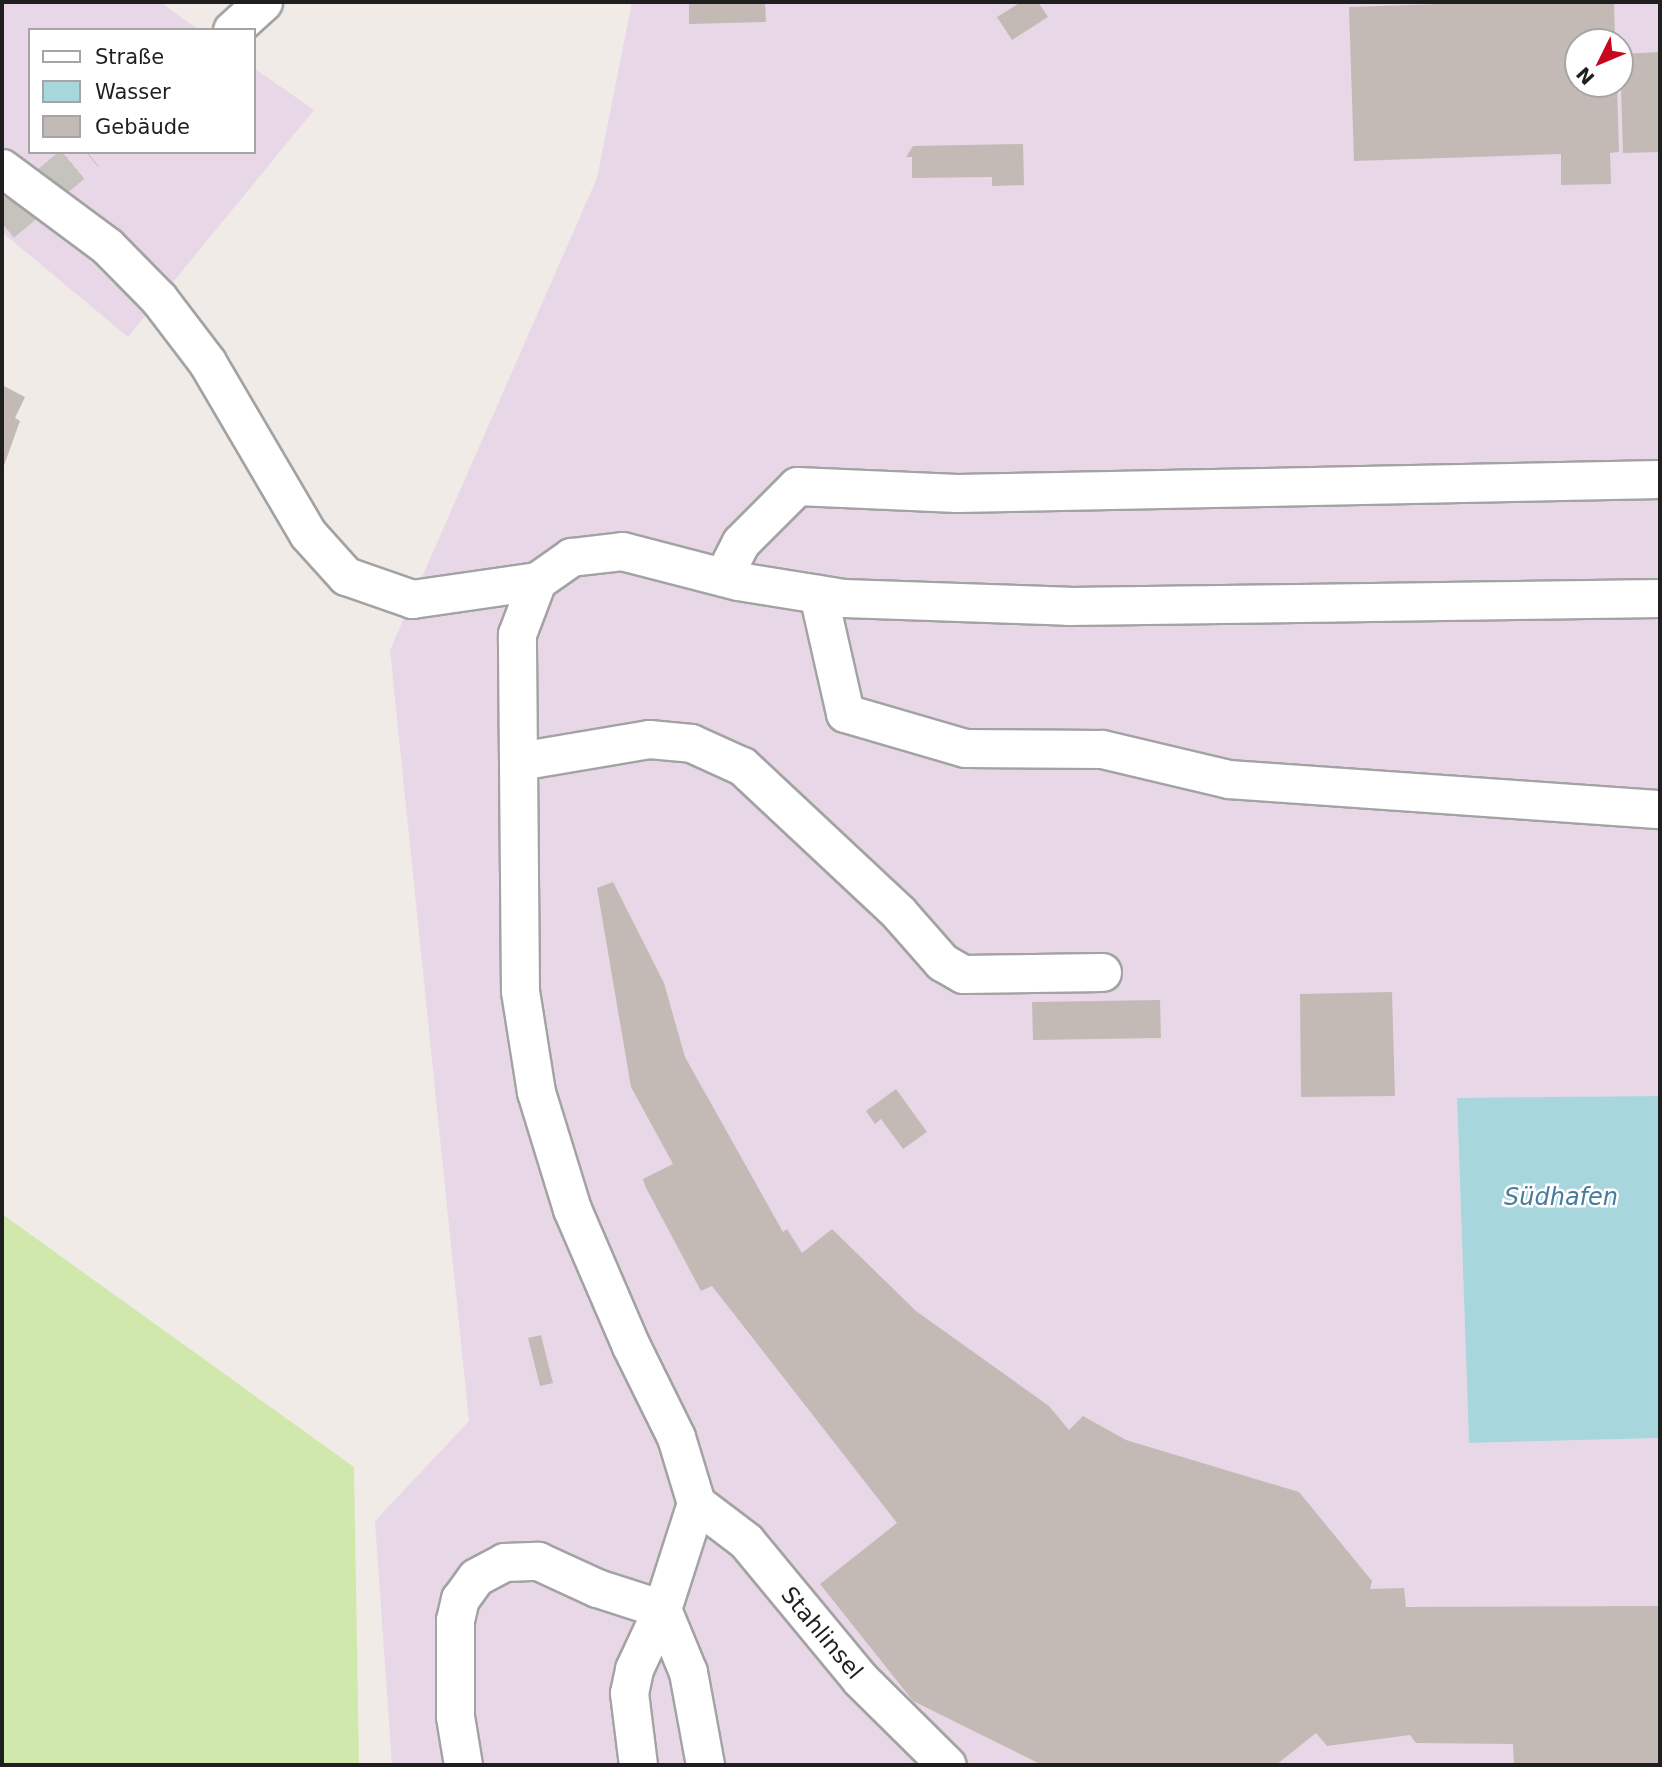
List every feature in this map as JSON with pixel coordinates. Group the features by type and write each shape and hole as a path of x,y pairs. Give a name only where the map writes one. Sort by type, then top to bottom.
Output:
{"street":[{"path":"234,28 263,2"},
{"path":"2,168 107,246 159,299 207,362 307,534 346,576 412,599 537,581 571,557 622,551 723,577 818,594 1068,606 1660,598"},
{"path":"723,577 741,542 797,486 957,493 1660,479"},
{"path":"537,581 517,634 520,991 537,1092 572,1209 676,1437 696,1503 662,1609 634,1668 629,1693 638,1765"},
{"path":"818,594 845,713 965,748 1102,749 1229,779 1660,808"},
{"path":"519,761 649,739 691,743 742,766 898,912 942,962 963,974 1102,972"},
{"name":"Stahlinsel","path":"696,1503 746,1541 860,1679 947,1765"},
{"path":"463,1765 454,1716 455,1620 460,1600 476,1577 504,1562 538,1561 597,1588 662,1609 688,1672 705,1765"}],"shaded area":[{"path":"2,2 160,2 196,28 28,28 28,154 256,154 256,69 314,110 128,337 2,232"},
{"path":"632,2 1660,2 1660,1096 1457,1099 1469,1443 1660,1438 1660,1765 392,1765 375,1521 469,1421 390,650 597,178"}],"green space":[{"path":"2,1214 354,1467 359,1765 2,1765"}],"water":[{"name":"Südhafen","path":"1660,1096 1660,1438 1469,1443 1457,1098"}],"building":[{"path":"689,2 765,2 766,22 689,24"},
{"path":"1021,2 1038,2 1048,17 1012,40 997,17"},
{"path":"1498,2 1614,2 1615,28 1564,28 1564,98 1617,98 1619,152 1610,153 1611,184 1561,185 1561,154 1354,161 1349,7"},
{"path":"1660,52 1660,152 1623,153 1621,98 1634,98 1634,53"},
{"path":"1023,144 1024,185 992,186 992,177 912,178 912,157 906,157 913,146"},
{"path":"2,385 25,397 15,418 20,421 2,471"},
{"path":"613,882 664,983 685,1057 783,1232 787,1229 802,1253 832,1229 916,1311 1049,1406 1069,1430 1083,1416 1126,1440 1299,1492 1372,1581 1370,1589 1404,1588 1406,1607 1660,1606 1660,1765 1514,1765 1513,1744 1416,1743 1410,1735 1327,1746 1316,1733 1276,1765 1042,1765 913,1701 820,1584 897,1523 712,1286 701,1291 645,1186 643,1179 673,1164 631,1087 597,888"},
{"path":"1392,992 1395,1096 1301,1097 1300,994"},
{"path":"1160,1000 1161,1038 1033,1040 1032,1002"},
{"path":"896,1089 927,1132 903,1149 881,1119 875,1124 866,1111"},
{"path":"541,1335 553,1383 540,1386 528,1338"}],"tunnel":[{"path":"2,223 85,154"}]}
